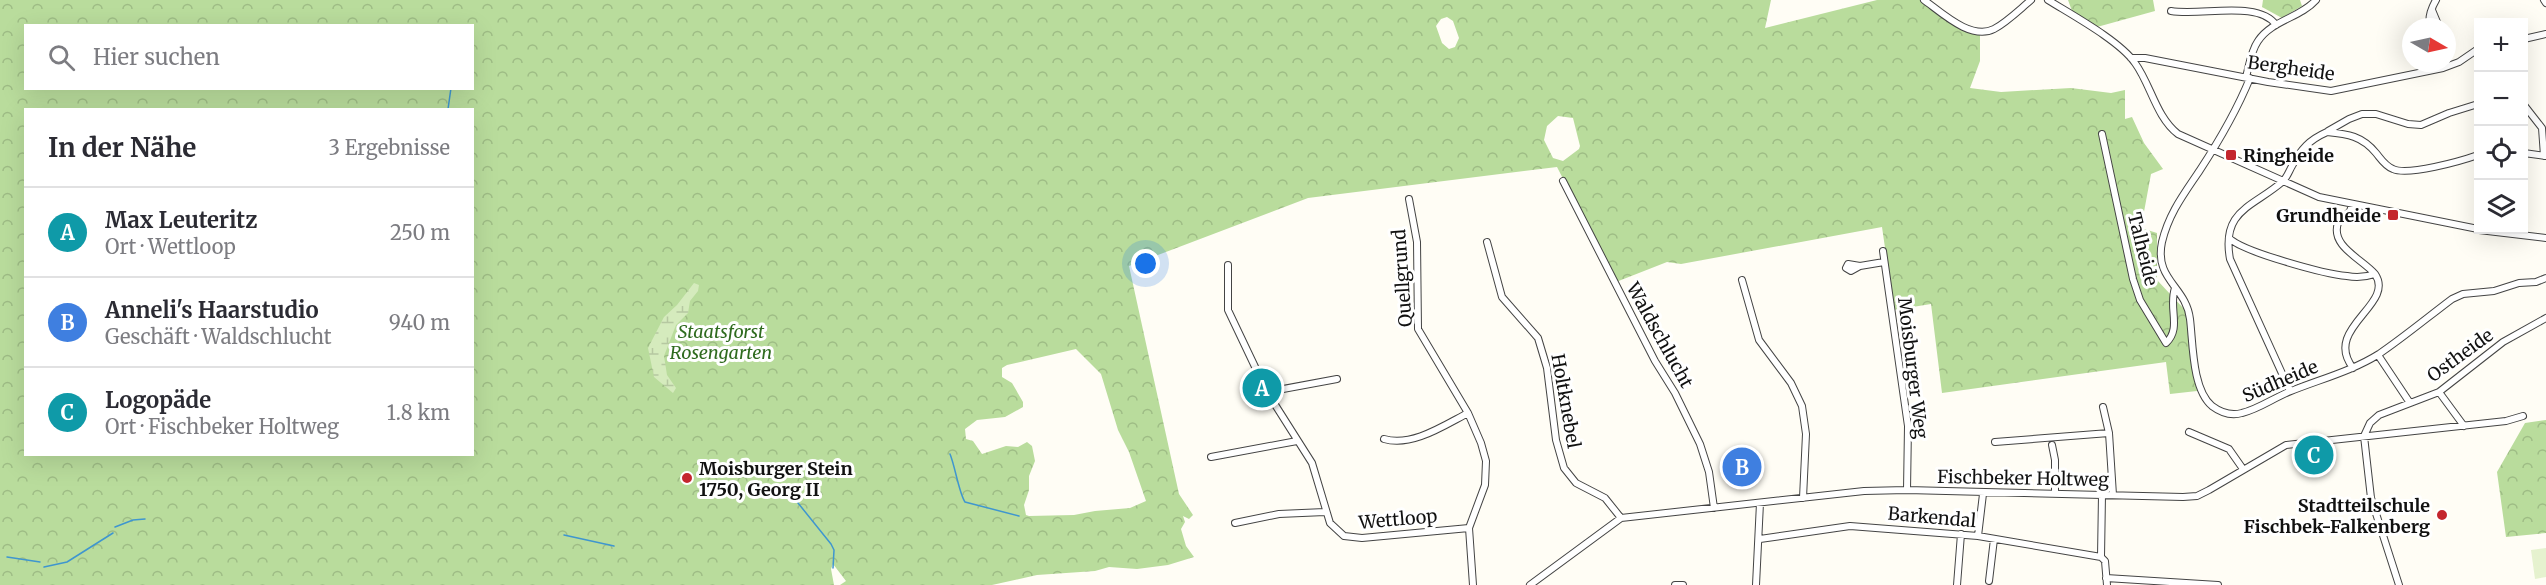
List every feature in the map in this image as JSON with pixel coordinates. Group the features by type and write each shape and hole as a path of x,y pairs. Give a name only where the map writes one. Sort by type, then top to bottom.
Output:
{"street":[{"path":"1924,0 1960,24 1981,32 1994,29 2031,0"},
{"path":"2048,0 2131,58 2172,129 2213,150 2319,197 2474,229"},
{"path":"2213,150 2248,78 2256,44 2276,25 2307,9 2316,0"},
{"path":"2432,10 2436,0"},
{"path":"2171,11 2185,12 2244,5 2266,12 2276,25"},
{"path":"2528,38 2546,34"},
{"name":"Bergheide","path":"2131,58 2145,58 2303,87 2339,90 2449,66 2474,51"},
{"path":"2290,391 2230,259 2229,238 2238,213 2283,181 2304,146 2349,118 2362,114 2376,114 2408,124 2421,125 2474,105"},
{"path":"2528,111 2542,128 2545,156 2528,154"},
{"path":"2327,132 2361,138 2386,165 2397,170 2443,165 2474,157"},
{"name":"Talheide","path":"2102,134 2133,279 2140,300 2166,343 2172,337 2175,328 2171,300 2175,288"},
{"name":"Südheide","path":"2213,150 2173,208 2160,255 2162,270 2183,297 2188,308 2194,361 2202,391 2210,404 2221,412 2243,413 2290,391 2352,368 2378,355 2452,298 2463,294 2494,291 2546,278"},
{"name":"Waldschlucht","path":"1563,181 1700,444 1709,472 1714,508"},
{"name":"Quellgrund","path":"1409,199 1417,242 1418,329 1468,413 1486,461 1485,485 1469,528 1473,585"},
{"path":"2352,205 2350,211 2338,223 2337,237 2341,244 2379,280 2375,298 2347,334 2345,342 2348,362 2352,368"},
{"path":"2512,234 2546,238"},
{"path":"2229,238 2243,248 2332,273 2364,277 2375,274"},
{"name":"Holtknebel","path":"1487,242 1502,297 1538,338 1547,368 1556,440 1564,468 1571,479 1605,498 1621,518"},
{"path":"2230,259 2237,250 2243,248"},
{"name":"Moisburger Weg","path":"1883,251 1908,426 1907,490"},
{"path":"1860,266 1884,262"},
{"name":"Wettloop","path":"1228,265 1228,309 1267,392 1312,463 1325,512 1336,531 1353,538 1469,528"},
{"path":"1742,280 1759,340 1791,383 1802,406 1806,434 1803,498"},
{"name":"Ostheide","path":"2364,436 2370,423 2379,415 2439,392 2503,342 2546,318"},
{"path":"2378,355 2410,403"},
{"path":"1267,392 1337,379"},
{"path":"2439,392 2464,426"},
{"path":"2103,407 2109,433 2113,495"},
{"path":"1384,439 1394,442 1409,440 1468,413"},
{"name":"Fischbeker Holtweg","path":"1621,518 1864,491 1907,490 1983,494 2183,497 2197,495 2286,445 2505,421 2523,416"},
{"path":"2189,432 2229,449 2243,469"},
{"path":"1995,442 2109,433"},
{"path":"2364,436 2372,498 2400,585"},
{"path":"1211,457 1297,441"},
{"path":"2052,445 2055,460 2055,494"},
{"path":"1978,536 1983,494"},
{"path":"2102,495 2101,557 2105,561 2107,582 2218,585"},
{"path":"1756,585 1760,503"},
{"path":"1235,524 1279,514 1325,512"},
{"path":"1530,585 1621,518"},
{"name":"Barkendal","path":"1760,539 1850,526 1978,536 2101,557"},
{"path":"1957,585 1961,534"},
{"path":"1989,581 1994,539"},
{"path":"1675,585 1683,585"}],"green space":[{"name":"Staatsforst Rosengarten","path":"0,0 1771,0 1765,28 1877,0 1922,0 1959,25 1980,33 1980,61 1970,88 2001,92 2071,88 2111,93 2125,90 2125,119 2132,117 2144,143 2163,169 2151,174 2141,228 2157,233 2157,280 2185,310 2197,391 2170,394 2166,362 1942,393 1931,304 1894,310 1882,227 1681,264 1667,262 1616,282 1557,167 1308,198 1129,266 1179,494 1193,515 1189,519 1183,516 1185,522 1181,529 1186,546 1194,557 1168,565 1137,569 1109,567 1095,571 1037,575 992,585 840,585 846,581 833,564 831,569 834,585 0,585","holes":["1447,17 1453,21 1459,38 1455,47 1449,49 1442,43 1436,26 1441,19","1558,116 1573,118 1580,146 1563,161 1553,158 1544,140 1547,126","1076,349 1101,374 1118,430 1129,452 1146,501 1130,508 1074,515 1026,515 1024,505 1029,490 1029,476 1035,461 1032,446 1027,442 1018,447 1006,446 982,454 973,441 966,439 965,429 977,420 1005,417 1023,407 1023,402 1012,383 1002,377 1002,368"]},
{"path":"2068,0 2153,0 2155,11 2097,27 2072,11"},
{"path":"2263,0 2300,0 2302,6 2282,18 2262,7"},
{"path":"694,283 699,285 698,291 690,301 688,313 676,325 664,356 667,375 676,388 673,393 654,377 648,348 664,317 677,305"},
{"path":"2546,420 2546,533 2506,537 2497,472 2525,423"},
{"path":"2546,548 2546,577 2535,579 2531,550"}],"waterway":[{"path":"448,108 451,90"},
{"path":"950,454 965,502 1019,516"},
{"path":"775,486 794,498 831,544 834,550 833,568"},
{"path":"115,527 133,520 145,519"},
{"path":"44,567 67,562 113,533"},
{"path":"564,535 614,546"},
{"path":"7,557 40,562"}],"place":[{"name":"Ringheide","path":"2231,155"},
{"name":"Grundheide","path":"2393,215"},
{"name":"Max Leuteritz","path":"1262,388"},
{"name":"Logopäde","path":"2314,455"},
{"name":"Anneli's Haarstudio","path":"1742,467"},
{"name":"Moisburger Stein 1750, Georg II","path":"687,478"},
{"name":"Stadtteilschule Fischbek-Falkenberg","path":"2442,515"}]}
